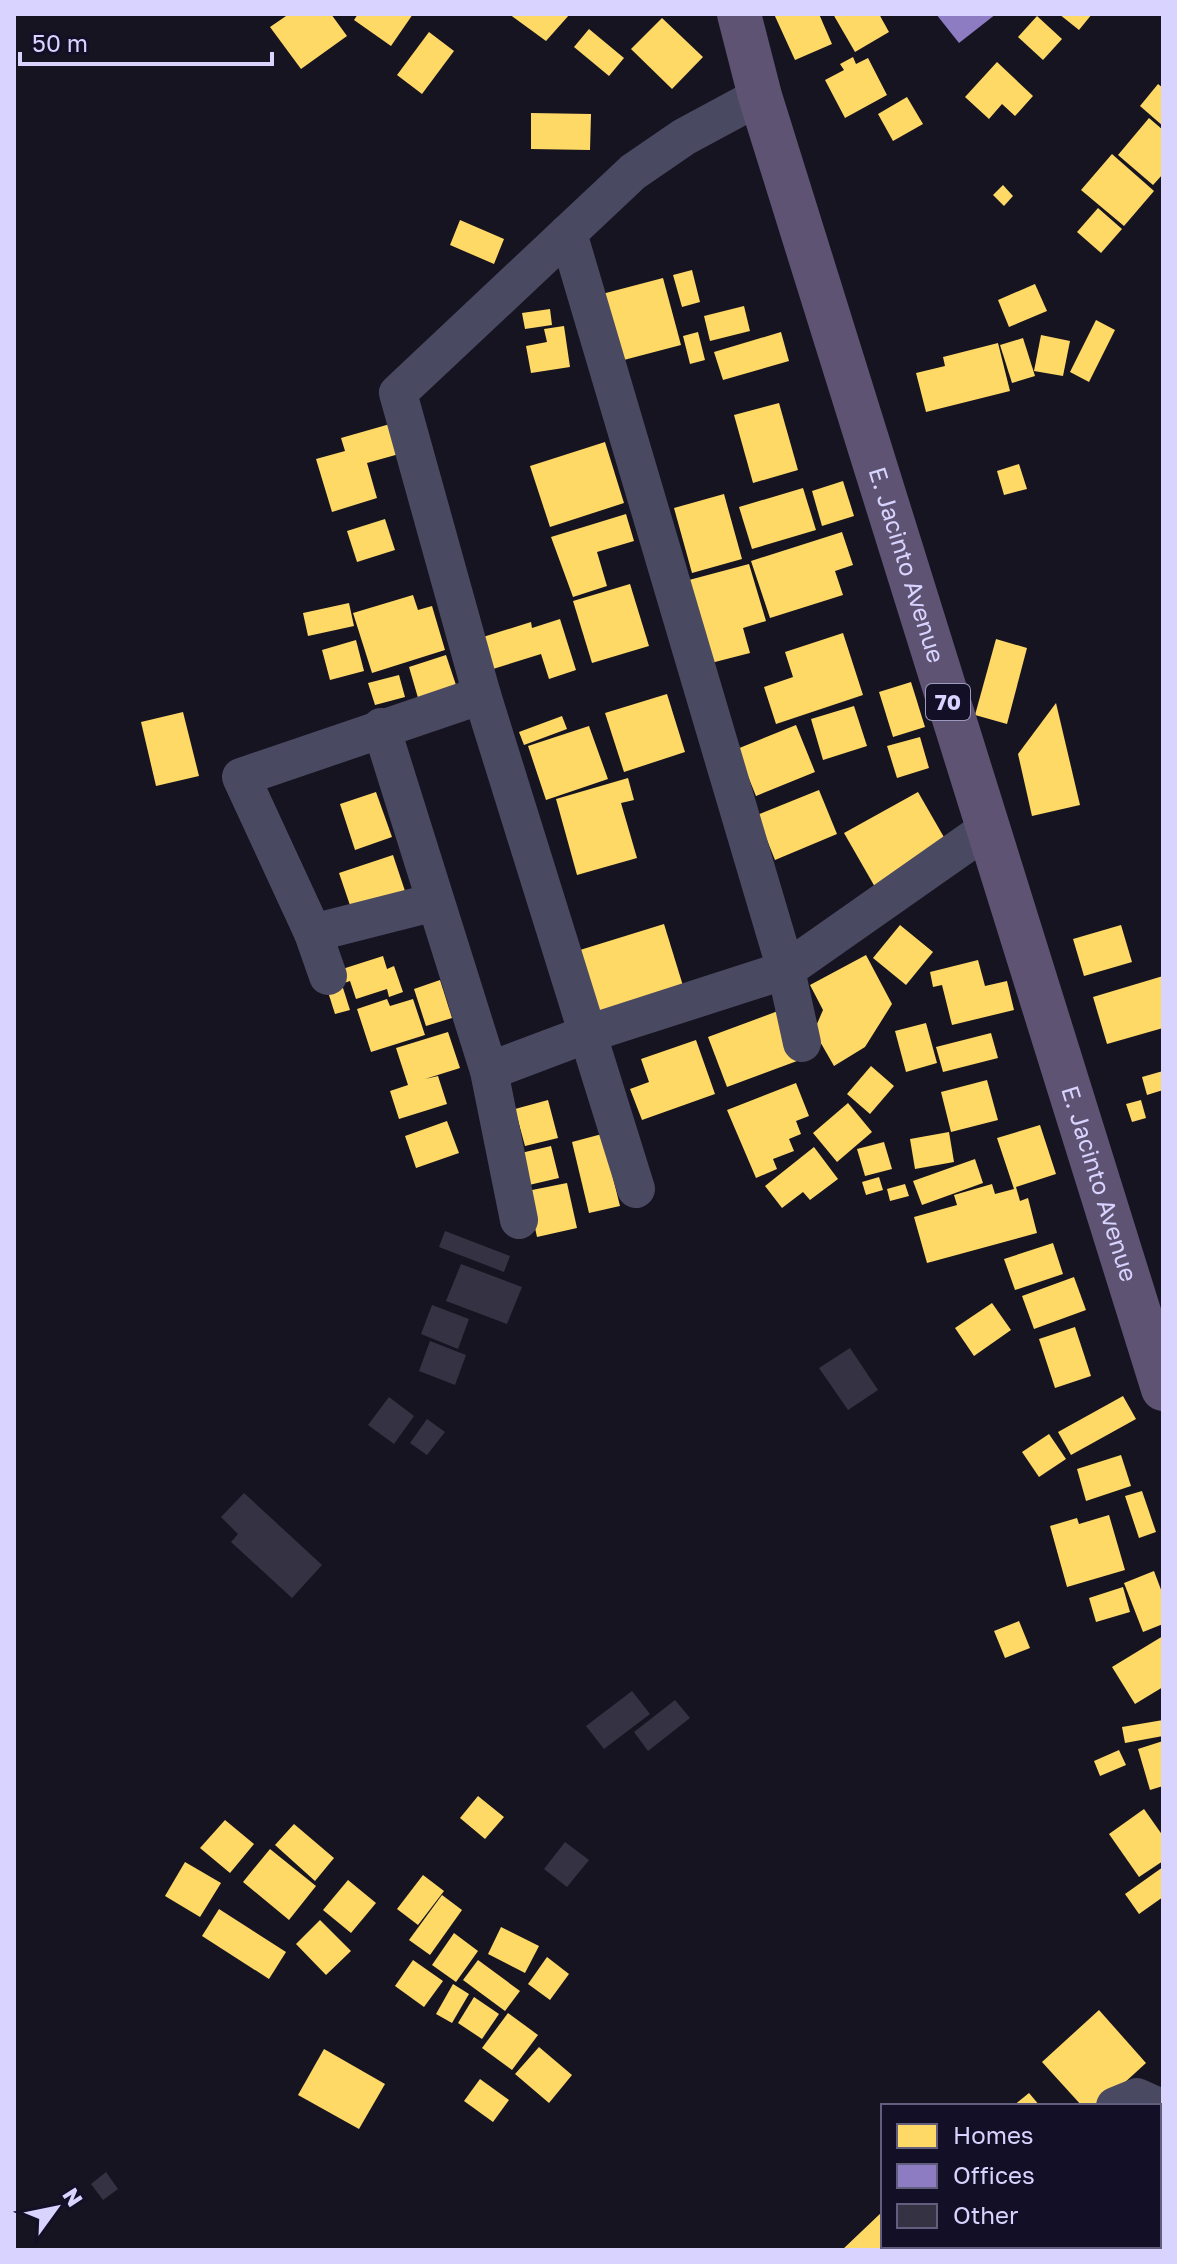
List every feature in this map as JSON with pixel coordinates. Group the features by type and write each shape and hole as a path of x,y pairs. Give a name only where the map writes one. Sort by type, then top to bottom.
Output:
{"main road":[{"name":"E. Jacinto Avenue","path":"739,14 760,96 1163,1389"}],"street":[{"path":"636,1189 590,1033 482,695 398,393 633,172 684,137 760,96"},
{"path":"568,233 786,970 802,1043"},
{"path":"328,976 313,933 241,777 482,695"},
{"path":"381,727 489,1071 519,1220"},
{"path":"489,1071 590,1033 786,970 987,829"},
{"path":"313,933 435,902"},
{"path":"1120,2104 1137,2097 1153,2104"}],"building: Homes":[{"path":"289,14 331,14 347,36 301,69 270,27"},
{"path":"358,14 413,14 391,46 354,20"},
{"path":"509,14 570,14 546,41"},
{"path":"774,14 819,14 832,44 795,60"},
{"path":"833,14 879,14 889,32 855,52"},
{"path":"1059,14 1092,14 1079,30"},
{"path":"1037,16 1062,39 1043,60 1018,37"},
{"path":"662,18 703,57 672,89 631,49"},
{"path":"589,29 624,58 609,76 574,47"},
{"path":"429,32 454,51 422,94 397,75"},
{"path":"853,57 856,64 868,58 887,95 845,118 825,80 844,70 840,64"},
{"path":"997,62 1033,96 1015,116 1002,104 989,119 965,97"},
{"path":"1158,84 1163,88 1163,126 1140,106"},
{"path":"907,97 923,124 893,141 878,114"},
{"path":"531,113 591,114 590,150 531,149"},
{"path":"1149,118 1163,130 1163,174 1153,185 1118,155"},
{"path":"1112,154 1154,191 1124,226 1081,190"},
{"path":"1003,185 1013,196 1004,206 993,195"},
{"path":"1098,208 1122,229 1101,253 1077,232"},
{"path":"460,220 504,239 494,264 450,245"},
{"path":"692,270 700,302 682,307 673,275"},
{"path":"663,278 681,345 620,361 602,294"},
{"path":"1035,284 1047,311 1009,327 998,300"},
{"path":"744,306 750,331 710,341 704,316"},
{"path":"550,309 552,325 525,329 522,313"},
{"path":"1096,320 1115,330 1089,382 1070,372"},
{"path":"564,326 570,367 531,373 526,346 547,342 544,329"},
{"path":"698,332 705,360 690,364 683,336"},
{"path":"781,332 789,361 723,380 714,352"},
{"path":"1041,335 1070,341 1063,376 1034,371"},
{"path":"1023,338 1035,376 1012,383 1000,345"},
{"path":"998,343 1010,391 926,412 916,373 945,366 943,357"},
{"path":"779,403 798,470 753,483 734,415"},
{"path":"390,424 399,454 367,463 377,498 332,512 316,459 345,451 341,438"},
{"path":"605,442 624,503 550,527 530,466"},
{"path":"1019,464 1027,489 1004,495 997,471"},
{"path":"843,481 854,516 822,526 812,491"},
{"path":"803,488 816,530 752,549 739,507"},
{"path":"724,494 742,559 692,573 674,508"},
{"path":"626,514 634,541 597,552 607,586 573,597 551,537"},
{"path":"385,519 395,550 357,562 347,531"},
{"path":"842,532 853,565 835,571 843,595 770,618 751,561"},
{"path":"749,564 766,621 743,628 750,653 711,663 689,580"},
{"path":"630,584 649,646 592,663 573,601"},
{"path":"413,595 418,610 432,606 445,650 372,673 353,613"},
{"path":"349,603 354,626 308,636 303,613"},
{"path":"560,619 576,670 549,679 541,654 493,669 483,637 531,622 532,628"},
{"path":"843,633 863,695 776,724 764,687 793,677 785,652"},
{"path":"996,639 1027,648 1007,724 975,715"},
{"path":"356,640 364,671 330,680 322,650"},
{"path":"446,655 460,697 421,708 409,667"},
{"path":"399,675 405,697 375,705 368,683"},
{"path":"911,682 925,727 893,737 879,692"},
{"path":"667,694 685,752 624,772 605,713"},
{"path":"1056,703 1080,805 1032,816 1018,754"},
{"path":"854,706 867,746 823,760 811,719"},
{"path":"183,712 199,776 156,786 141,722"},
{"path":"562,716 567,729 524,745 519,732"},
{"path":"796,725 815,772 756,796 737,749"},
{"path":"589,726 608,779 546,800 528,746"},
{"path":"920,737 929,768 897,778 887,746"},
{"path":"628,778 634,800 621,803 637,858 577,875 556,799"},
{"path":"819,790 837,834 775,860 757,815"},
{"path":"376,792 392,837 355,850 340,804"},
{"path":"918,792 949,846 875,887 844,833"},
{"path":"393,855 408,900 354,917 339,873"},
{"path":"664,924 684,989 601,1015 580,950"},
{"path":"900,925 933,952 906,985 873,958"},
{"path":"1121,925 1132,962 1084,976 1073,939"},
{"path":"866,955 892,1004 865,1047 834,1066 814,1031 823,1010 810,985"},
{"path":"383,956 387,969 394,966 403,992 389,997 387,989 356,999 350,981 338,985 333,972"},
{"path":"978,960 985,986 1007,981 1014,1010 952,1025 942,985 933,987 930,972"},
{"path":"1163,976 1163,1028 1107,1044 1093,997"},
{"path":"440,980 452,1018 426,1026 414,989"},
{"path":"343,988 350,1010 335,1014 328,992"},
{"path":"387,999 390,1006 413,999 425,1035 371,1052 357,1009"},
{"path":"778,1011 797,1061 727,1087 708,1037"},
{"path":"926,1023 937,1063 906,1072 895,1031"},
{"path":"448,1032 460,1068 425,1079 438,1076 447,1104 399,1119 390,1091 408,1085 396,1048"},
{"path":"991,1033 998,1058 943,1072 936,1047"},
{"path":"696,1040 715,1094 642,1120 630,1089 649,1082 641,1059"},
{"path":"871,1066 894,1086 870,1114 847,1094"},
{"path":"1163,1071 1163,1090 1147,1095 1142,1077"},
{"path":"987,1080 998,1120 951,1132 941,1092"},
{"path":"796,1083 809,1116 796,1121 801,1134 789,1139 794,1151 773,1159 777,1169 756,1178 727,1110"},
{"path":"548,1100 558,1138 525,1146 515,1109"},
{"path":"1141,1100 1146,1118 1132,1122 1126,1104"},
{"path":"848,1103 872,1132 837,1162 813,1133"},
{"path":"447,1121 459,1153 416,1168 405,1136"},
{"path":"1040,1125 1056,1174 1016,1187 1020,1201 1028,1198 1037,1233 927,1263 914,1217 957,1205 954,1195 992,1184 995,1194 1014,1189 997,1138"},
{"path":"949,1132 954,1162 915,1169 910,1139"},
{"path":"602,1134 620,1206 589,1213 572,1142"},
{"path":"884,1142 892,1169 865,1176 857,1149"},
{"path":"551,1146 559,1178 529,1185 521,1153"},
{"path":"814,1147 838,1179 810,1200 803,1192 782,1208 765,1186"},
{"path":"975,1159 983,1183 922,1205 913,1181"},
{"path":"879,1177 883,1190 866,1195 862,1182"},
{"path":"567,1183 577,1228 537,1237 527,1191"},
{"path":"905,1184 909,1196 890,1201 887,1189"},
{"path":"1053,1243 1063,1274 1015,1290 1004,1259"},
{"path":"1074,1277 1086,1310 1034,1329 1022,1296"},
{"path":"992,1303 1011,1330 974,1356 955,1328"},
{"path":"1075,1327 1091,1376 1055,1388 1039,1339"},
{"path":"1123,1396 1136,1419 1071,1455 1058,1432"},
{"path":"1049,1434 1066,1459 1039,1477 1022,1452"},
{"path":"1121,1455 1131,1486 1086,1501 1077,1469"},
{"path":"1142,1491 1156,1532 1139,1538 1125,1496"},
{"path":"1109,1515 1125,1570 1067,1587 1050,1526 1077,1518 1079,1524"},
{"path":"1154,1571 1163,1595 1163,1624 1143,1632 1124,1583"},
{"path":"1123,1587 1130,1612 1096,1622 1089,1598"},
{"path":"1019,1621 1030,1648 1005,1658 994,1631"},
{"path":"1163,1636 1163,1687 1135,1704 1112,1667"},
{"path":"1163,1720 1163,1736 1125,1743 1122,1727"},
{"path":"1163,1741 1163,1786 1150,1790 1138,1749"},
{"path":"1119,1750 1126,1765 1100,1776 1094,1761"},
{"path":"478,1796 504,1817 485,1839 460,1818"},
{"path":"1144,1809 1163,1836 1163,1861 1139,1877 1109,1834"},
{"path":"225,1820 254,1844 230,1873 200,1848"},
{"path":"294,1824 334,1858 315,1881 275,1845"},
{"path":"270,1849 316,1886 289,1920 243,1882"},
{"path":"185,1862 221,1883 200,1917 165,1896"},
{"path":"1163,1867 1163,1897 1139,1914 1125,1894"},
{"path":"423,1875 444,1891 418,1925 397,1909"},
{"path":"348,1880 376,1903 351,1933 323,1910"},
{"path":"442,1895 462,1910 430,1955 409,1940"},
{"path":"219,1909 286,1952 269,1979 202,1936"},
{"path":"320,1920 351,1951 326,1975 296,1944"},
{"path":"501,1927 539,1946 525,1973 488,1954"},
{"path":"454,1933 478,1951 456,1982 432,1965"},
{"path":"547,1957 569,1974 550,2000 528,1984"},
{"path":"413,1960 443,1981 424,2007 395,1986"},
{"path":"478,1960 520,1991 505,2011 463,1980"},
{"path":"453,1984 469,1994 452,2023 436,2014"},
{"path":"474,1997 499,2014 482,2039 458,2023"},
{"path":"1099,2010 1146,2063 1101,2104 1080,2104 1042,2062"},
{"path":"508,2013 538,2035 512,2070 482,2048"},
{"path":"539,2047 572,2075 549,2103 515,2074"},
{"path":"324,2049 385,2084 359,2129 298,2095"},
{"path":"480,2079 509,2100 493,2122 464,2101"},
{"path":"1029,2093 1038,2104 1015,2104"},
{"path":"881,2213 881,2248 949,2248 947,2250 842,2250"},
{"path":"1085,2248 1087,2250 1029,2250"}],"building: Offices":[{"path":"936,14 996,14 959,43"}],"building: Other":[{"path":"445,1231 510,1256 504,1272 439,1247"},
{"path":"461,1264 522,1287 507,1324 446,1301"},
{"path":"432,1305 469,1319 458,1349 421,1334"},
{"path":"430,1341 466,1355 455,1385 419,1371"},
{"path":"850,1348 878,1390 848,1410 819,1368"},
{"path":"389,1397 414,1416 394,1444 368,1425"},
{"path":"427,1419 445,1432 427,1455 410,1443"},
{"path":"244,1493 322,1565 292,1598 231,1542 238,1534 221,1517"},
{"path":"632,1691 650,1714 604,1749 586,1726"},
{"path":"675,1700 690,1718 648,1751 634,1732"},
{"path":"565,1842 589,1860 567,1887 544,1869"},
{"path":"106,2172 118,2189 103,2200 91,2184"}]}
